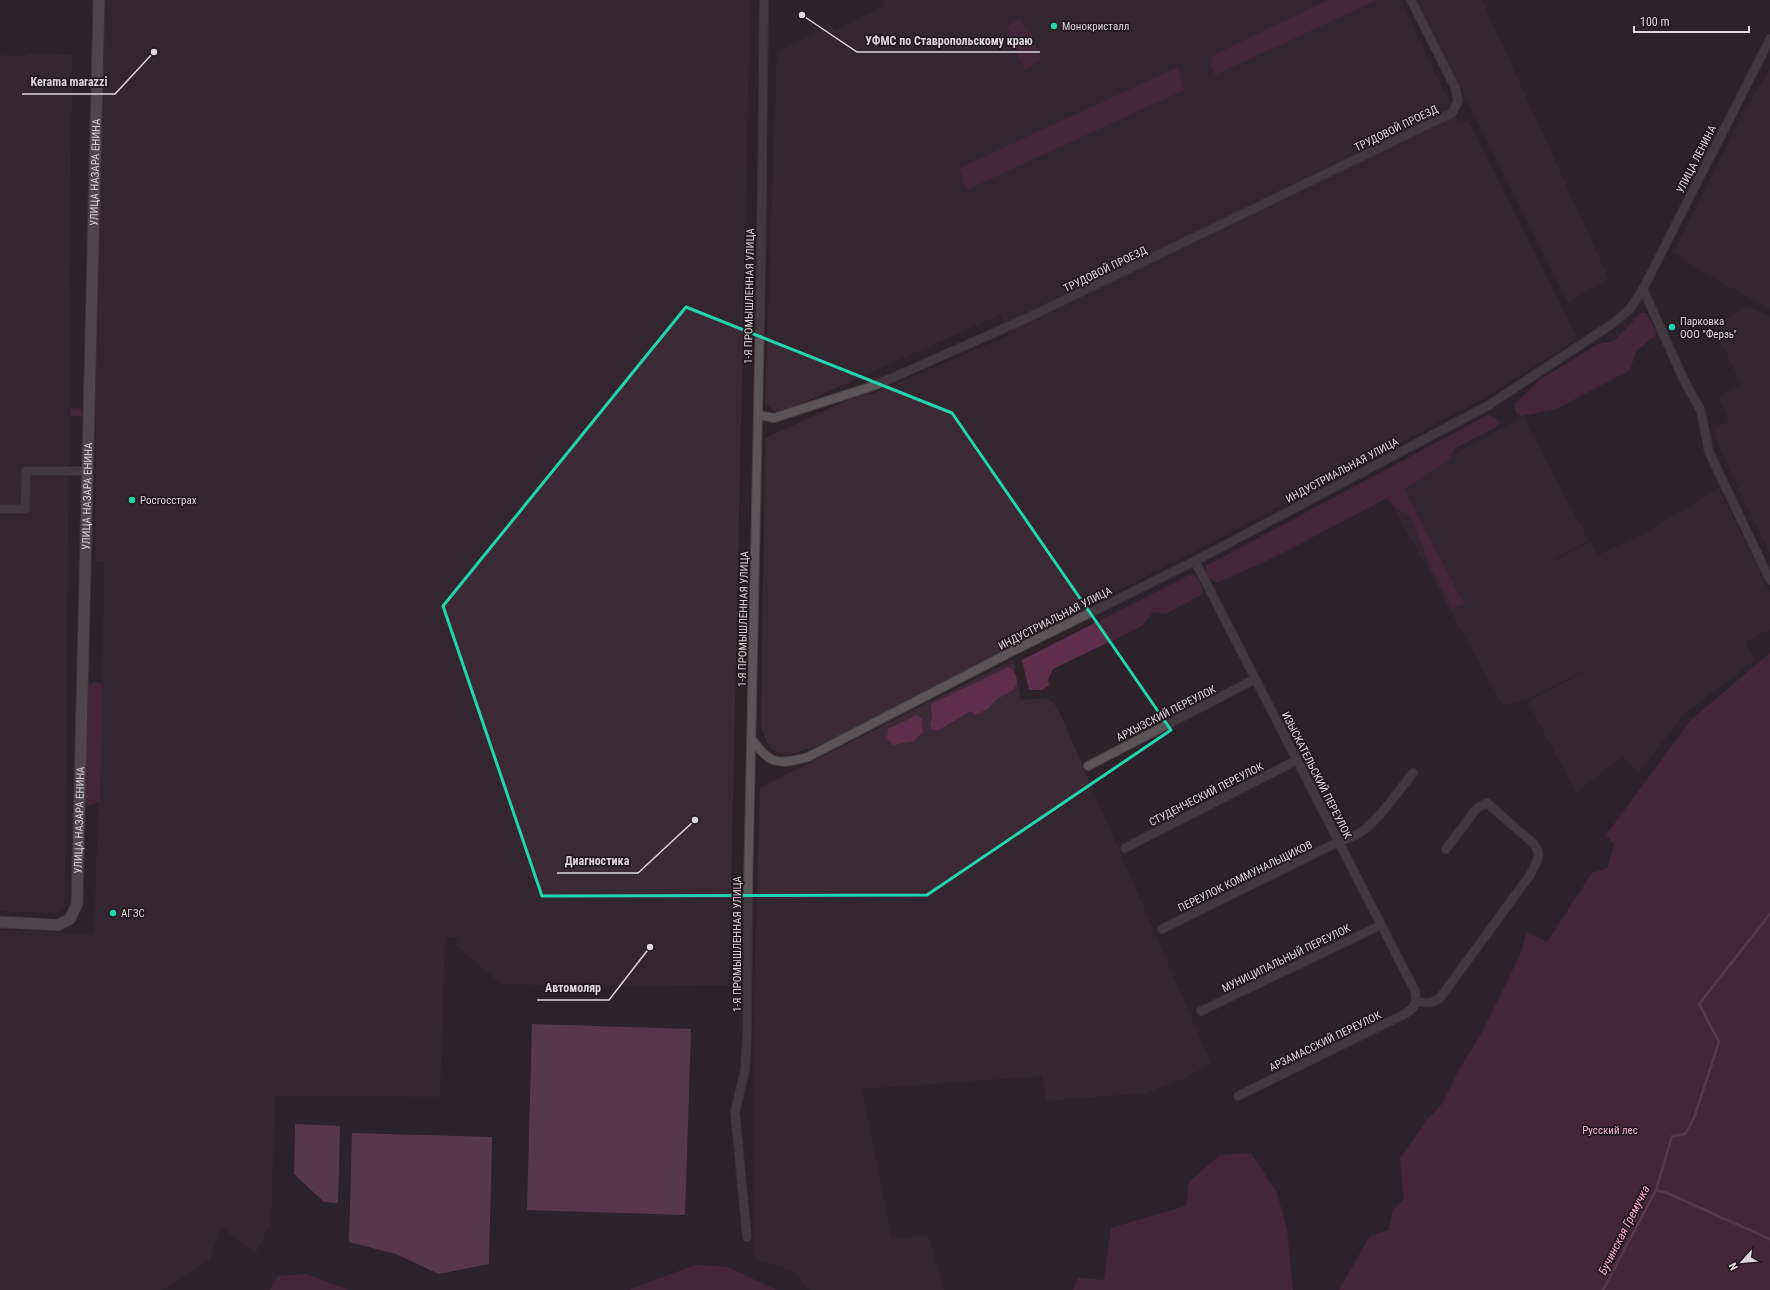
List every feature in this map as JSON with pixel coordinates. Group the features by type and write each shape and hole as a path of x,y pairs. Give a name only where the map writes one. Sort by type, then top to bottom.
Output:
{"main road":[{"name":"УЛИЦА НАЗАРА ЕНИНА","path":"0,922 58,925 70,919 77,904 99,0"}],"street":[{"name":"1-Я ПРОМЫШЛЕННАЯ УЛИЦА","path":"746,1237 735,1112 745,1070 747,1037 748,882 758,415 764,0"},
{"name":"ТРУДОВОЙ ПРОЕЗД","path":"758,415 774,418 890,379 1025,319 1452,113 1458,101 1455,87 1411,0"},
{"name":"УЛИЦА ЛЕНИНА","path":"1642,289 1770,39"},
{"path":"1642,289 1680,371 1701,411 1709,452 1770,580"},
{"name":"ИНДУСТРИАЛЬНАЯ УЛИЦА","path":"752,739 762,754 773,761 788,762 808,757 1013,651 1195,560 1499,399 1612,324 1630,309 1642,289"},
{"path":"0,509 25,509 26,471 88,471"},
{"name":"ИЗЫСКАТЕЛЬСКИЙ ПЕРЕУЛОК","path":"1195,560 1381,925 1414,991 1416,1000"},
{"name":"АРХЫЗСКИЙ ПЕРЕУЛОК","path":"1088,766 1256,679"},
{"name":"СТУДЕНЧЕСКИЙ ПЕРЕУЛОК","path":"1125,848 1297,760"},
{"name":"ПЕРЕУЛОК КОММУНАЛЬЩИКОВ","path":"1162,929 1338,842 1356,835 1365,829 1414,773"},
{"path":"1416,1000 1426,1004 1431,1004 1440,998 1530,875 1539,858 1538,850 1534,844 1487,803 1477,808 1446,849"},
{"name":"МУНИЦИПАЛЬНЫЙ ПЕРЕУЛОК","path":"1201,1011 1381,925"},
{"name":"АРЗАМАССКИЙ ПЕРЕУЛОК","path":"1238,1096 1406,1014 1413,1008 1416,1000"}],"highlighted area":[{"path":"686,307 952,413 1171,730 927,895 542,896 443,606"}],"shaded area":[{"path":"104,0 750,0 729,985 583,986 501,984 456,945 457,937 445,937 440,1097 275,1096 271,1222 256,1253 221,1227 209,1261 161,1290 0,1290 0,930 94,935 103,649 104,562 95,561 96,381"},
{"path":"883,0 1400,0 1458,120 1469,123 1578,339 1483,399 867,724 822,744 792,754 778,753 769,746 761,728 765,438 867,391 869,395 1010,335 1000,315 787,410 775,411 765,403 777,52 831,25 835,31 885,5"},
{"path":"1417,0 1482,0 1609,279 1568,302"},
{"path":"27,54 72,55 65,904 58,914 0,911 0,55 26,56"},
{"path":"1770,68 1770,309 1702,272 1674,252 1744,113"},
{"path":"1748,306 1770,317 1770,554 1720,450 1714,428 1729,421 1718,397 1741,384 1714,326"},
{"path":"1523,417 1589,541 1556,558 1556,560 1591,542 1598,555 1645,533 1719,488 1770,593 1770,629 1745,642 1755,660 1686,712 1638,773 1622,757 1576,793 1528,702 1607,659 1528,698 1503,706 1385,492"},
{"path":"1013,660 1021,700 1045,698 1053,702 1059,711 1211,1063 1186,1078 1146,1093 1046,1101 1042,1076 862,1089 892,1239 928,1235 944,1290 809,1290 793,1271 755,1259 754,992 760,788"},
{"path":"532,1024 691,1029 685,1215 527,1210"},
{"path":"295,1124 340,1126 338,1203 324,1202 294,1174"},
{"path":"352,1133 492,1137 489,1264 439,1274 396,1254 349,1242"}],"green space":[{"path":"1328,0 1377,0 1215,75 1211,65 1212,56"},
{"path":"1019,19 1032,35 1040,60 1025,69 1013,47 1008,27"},
{"path":"1178,67 1184,90 966,190 960,168"},
{"path":"1641,313 1646,313 1657,334 1636,351 1630,370 1556,409 1521,416 1517,414 1514,405 1541,379 1598,344 1614,341"},
{"path":"70,408 85,409 85,416 70,416"},
{"path":"1488,415 1494,417 1500,422 1494,428 1454,449 1449,460 1404,489 1464,604 1453,608 1429,564 1410,515 1397,509 1387,498 1275,557 1218,582 1212,580 1207,575 1206,566"},
{"path":"1191,574 1196,576 1204,591 1201,595 1165,614 1153,612 1142,626 1053,669 1048,680 1049,685 1042,690 1029,690 1022,660"},
{"name":"Русский лес","path":"1770,653 1770,1290 1339,1290 1370,1236 1389,1230 1393,1210 1404,1199 1400,1158 1428,1119 1442,1104 1456,1075 1480,1036 1520,955 1527,932 1547,942 1592,873 1608,868 1614,844 1606,835 1691,720"},
{"path":"1008,667 1012,669 1016,676 1017,684 1013,690 997,699 988,709 975,715 971,711 937,731 932,729 930,725 932,719 931,704"},
{"path":"94,682 102,684 100,801 92,805 85,804 88,685"},
{"path":"917,715 922,719 923,732 914,741 893,745 887,738 888,729"},
{"path":"1251,1153 1277,1193 1287,1230 1293,1290 1073,1290 1078,1278 1104,1280 1111,1228 1186,1206 1189,1182 1220,1155"},
{"path":"695,1265 728,1267 776,1290 629,1290"},
{"path":"307,1274 349,1290 270,1290 278,1276"}],"waterway":[{"name":"Бучинская Гремучка","path":"1603,1290 1656,1190 1672,1136 1685,1134 1694,1118 1719,1042 1699,1004 1770,914"},
{"path":"1656,1190 1667,1193 1770,1239"}],"place":[{"name":"УФМС по Ставропольскому краю","path":"802,15"},
{"name":"Монокристалл","path":"1054,26"},
{"name":"Kerama marazzi","path":"154,52"},
{"name":"Парковка ООО \"Ферзь\"","path":"1672,327"},
{"name":"Росгосстрах","path":"132,500"},
{"name":"Диагностика","path":"695,820"},
{"name":"АГЗС","path":"113,913"},
{"name":"Автомоляр","path":"650,947"}]}
